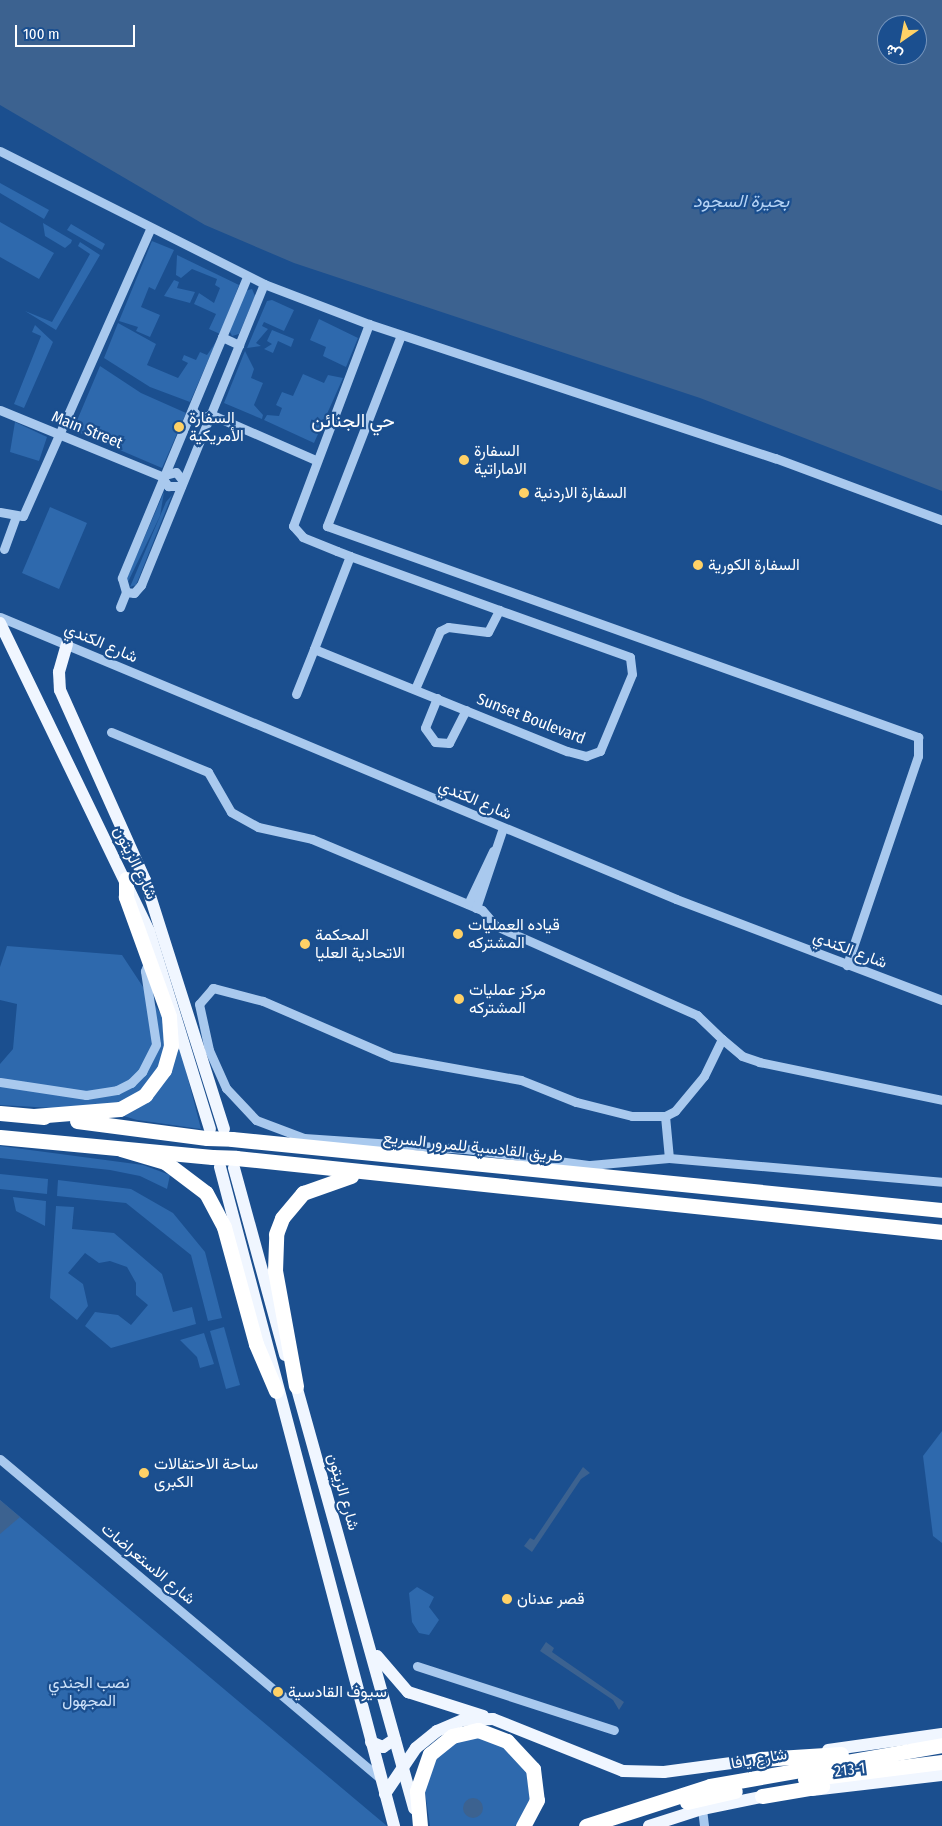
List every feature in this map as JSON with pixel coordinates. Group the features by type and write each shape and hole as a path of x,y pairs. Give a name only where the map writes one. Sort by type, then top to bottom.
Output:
{"highway":[{"path":"34,1116 120,1109 156,1084 168,1058 171,1033 150,948 126,897 126,879"},
{"name":"طريق القادسية للمرور السريع","path":"0,1113 208,1134 228,1134 942,1210"},
{"path":"0,1137 121,1149 216,1162 368,1173 942,1232"},
{"path":"121,1149 181,1171 211,1201 224,1227 256,1344 275,1383"},
{"path":"296,1386 275,1271 276,1234 282,1218 303,1193 327,1181 368,1173"},
{"path":"882,1226 942,1236"},
{"path":"419,1826 417,1791 430,1754 452,1736 478,1730 507,1741 532,1769 537,1800 523,1826"},
{"path":"760,1759 942,1744"},
{"name":"شارع يافا","path":"586,1826 710,1786 942,1744"},
{"name":"شارع يافا","path":"613,1826 736,1790 942,1762"},
{"path":"762,1796 942,1766"}],"main road":[{"name":"شارع الزيتون","path":"0,623 126,879"},
{"name":"شارع الزيتون","path":"67,644 59,672 60,690 167,939 228,1134"},
{"path":"167,939 150,948 208,1134"},
{"path":"216,1162 269,1340 275,1383 394,1826"},
{"name":"شارع الزيتون","path":"235,1163 419,1826"},
{"path":"275,1383 279,1358 291,1369"},
{"path":"368,1640 380,1663 408,1692 493,1720 623,1771 664,1772 942,1734"},
{"path":"385,1794 402,1766 437,1731 463,1720 493,1720"},
{"path":"371,1742 383,1747 395,1739"},
{"name":"213-1","path":"650,1826 702,1809 762,1796 942,1775"}],"street":[{"path":"0,151 150,229 264,284 401,335 775,458 942,520"},
{"path":"0,512 15,518 23,516 61,436 150,229"},
{"path":"120,606 126,592 122,578 247,277"},
{"path":"126,592 134,593 141,585 264,284"},
{"name":"Sunset Boulevard","path":"314,649 586,756 600,751 632,674 630,657 350,556 303,537 293,526 316,460 369,324"},
{"path":"401,335 327,526 918,737 918,756 847,966"},
{"path":"222,338 239,345"},
{"path":"193,407 205,402 211,413"},
{"path":"193,407 198,416 211,413 316,460"},
{"name":"Main Street","path":"0,410 164,477"},
{"path":"164,477 176,472 182,484"},
{"path":"164,477 168,486 182,484"},
{"path":"4,549 15,518"},
{"path":"296,694 350,556"},
{"path":"415,690 440,631 448,627 488,632 500,610"},
{"name":"شارع الكندي","path":"0,617 503,828 847,966 942,1000"},
{"path":"437,698 425,728 435,742 449,742 466,710"},
{"path":"111,732 208,772 230,812 258,826 312,839 472,906 496,926 697,1015 742,1056 759,1062 942,1100"},
{"path":"472,906 503,828"},
{"path":"0,1082 86,1095 110,1092 131,1083 142,1072 156,1044 145,971 150,948"},
{"path":"722,1039 698,1084 664,1116 609,1111 521,1080 392,1057 238,992 214,988 199,1004 209,1050 226,1088 250,1116 286,1135 466,1148 590,1165 669,1158 942,1182"},
{"path":"664,1116 669,1158"},
{"name":"شارع الاستعراضات","path":"0,1459 381,1779"},
{"path":"417,1666 614,1730"},
{"path":"702,1809 704,1826"}],"green space":[{"path":"0,183 49,210 44,219 0,193"},
{"path":"0,222 54,253 39,279 0,257"},
{"path":"43,223 72,240 71,243 65,248 45,236"},
{"path":"71,224 105,244 102,250 67,230"},
{"path":"152,241 174,250 155,290 149,287 141,307 160,315 150,337 136,331 138,327 119,321"},
{"path":"80,242 100,255 56,330 25,311 52,322 90,254 78,246"},
{"path":"177,255 239,285 220,334 209,329 216,314 194,304 199,293 214,303 220,288 215,285 217,279 192,269 181,278 176,275"},
{"path":"174,280 179,282 177,288 195,292 190,303 164,296"},
{"path":"252,289 255,296 239,334 232,336 229,330 245,291"},
{"path":"272,300 294,310 284,331 264,322 262,326 268,329 256,343 261,346 247,348 267,301"},
{"path":"319,319 358,338 346,367 323,356 326,347 310,340"},
{"path":"118,323 156,344 147,365 178,378 188,363 182,360 184,355 196,360 200,352 207,355 216,342 190,402 150,387 104,358"},
{"path":"35,325 53,342 24,408 14,404 41,336 32,332"},
{"path":"272,330 294,339 291,347 278,341 273,353 264,349 272,344 267,341"},
{"path":"245,351 254,369 251,378 263,383 254,405 263,415 262,419 224,403"},
{"path":"100,366 141,393 186,413 162,468 73,430"},
{"path":"303,374 324,383 328,375 343,378 314,443 264,420 267,415 279,416 282,408 276,405 282,392 293,396"},
{"path":"15,422 47,437 39,461 10,452"},
{"path":"164,492 160,516 127,584 126,580"},
{"path":"172,495 136,585 130,587 166,502"},
{"path":"50,507 87,523 59,589 22,573"},
{"path":"7,946 122,955 178,1040 201,1129 137,1120 107,1111 0,1105 0,1064 13,1049 17,1004 0,1000 0,967"},
{"path":"0,1146 143,1165 170,1175 167,1189 140,1176 110,1170 0,1158"},
{"path":"0,1174 48,1179 47,1194 0,1189"},
{"path":"58,1180 131,1189 173,1213 205,1252 222,1318 208,1321 191,1255 126,1203 57,1196"},
{"path":"13,1197 46,1201 45,1226 16,1211"},
{"path":"56,1206 74,1207 72,1229 114,1233 162,1274 173,1312 192,1307 196,1324 111,1348 85,1326 95,1312 118,1315 131,1325 148,1305 136,1295 136,1283 127,1267 110,1261 99,1263 85,1253 68,1273 83,1284 88,1306 77,1320 50,1298"},
{"path":"224,1327 240,1385 226,1389 210,1331"},
{"path":"204,1333 214,1364 200,1368 197,1357 180,1340"},
{"path":"942,1431 942,1543 933,1536 923,1456"},
{"name":"نصب الجندي المجهول","path":"0,1500 199,1668 387,1826 0,1826"},
{"path":"417,1587 434,1597 429,1607 439,1620 429,1635 419,1633 412,1622 409,1593"},
{"path":"482,1737 503,1744 526,1768 530,1801 517,1826 430,1826 425,1791 434,1759 459,1739"}],"water":[{"name":"بحيرة السجود","path":"0,0 942,0 942,491 700,398 294,263 205,225 0,105"},
{"path":"583,1467 590,1473 581,1479 532,1552 524,1546 530,1538 534,1540"},
{"path":"0,1500 20,1517 0,1534"},
{"path":"546,1642 554,1648 552,1652 624,1702 619,1710 613,1700 540,1651"},
{"path":"473,1798 480,1801 483,1808 480,1815 473,1818 466,1815 463,1808 466,1801"}],"place":[{"name":"السفارة الأمريكية","path":"179,427"},
{"name":"السفارة الاماراتية","path":"464,460"},
{"name":"السفارة الاردنية","path":"524,493"},
{"name":"السفارة الكورية","path":"698,565"},
{"name":"قياده العمليات المشتركه","path":"458,934"},
{"name":"المحكمة الاتحادية العليا","path":"305,944"},
{"name":"مركز عمليات المشتركه","path":"459,999"},
{"name":"ساحة الاحتفالات الكبرى","path":"144,1473"},
{"name":"قصر عدنان","path":"507,1599"},
{"name":"سيوف القادسية","path":"278,1692"}],"district":[{"name":"حي الجنائن","path":"353,421"}]}
